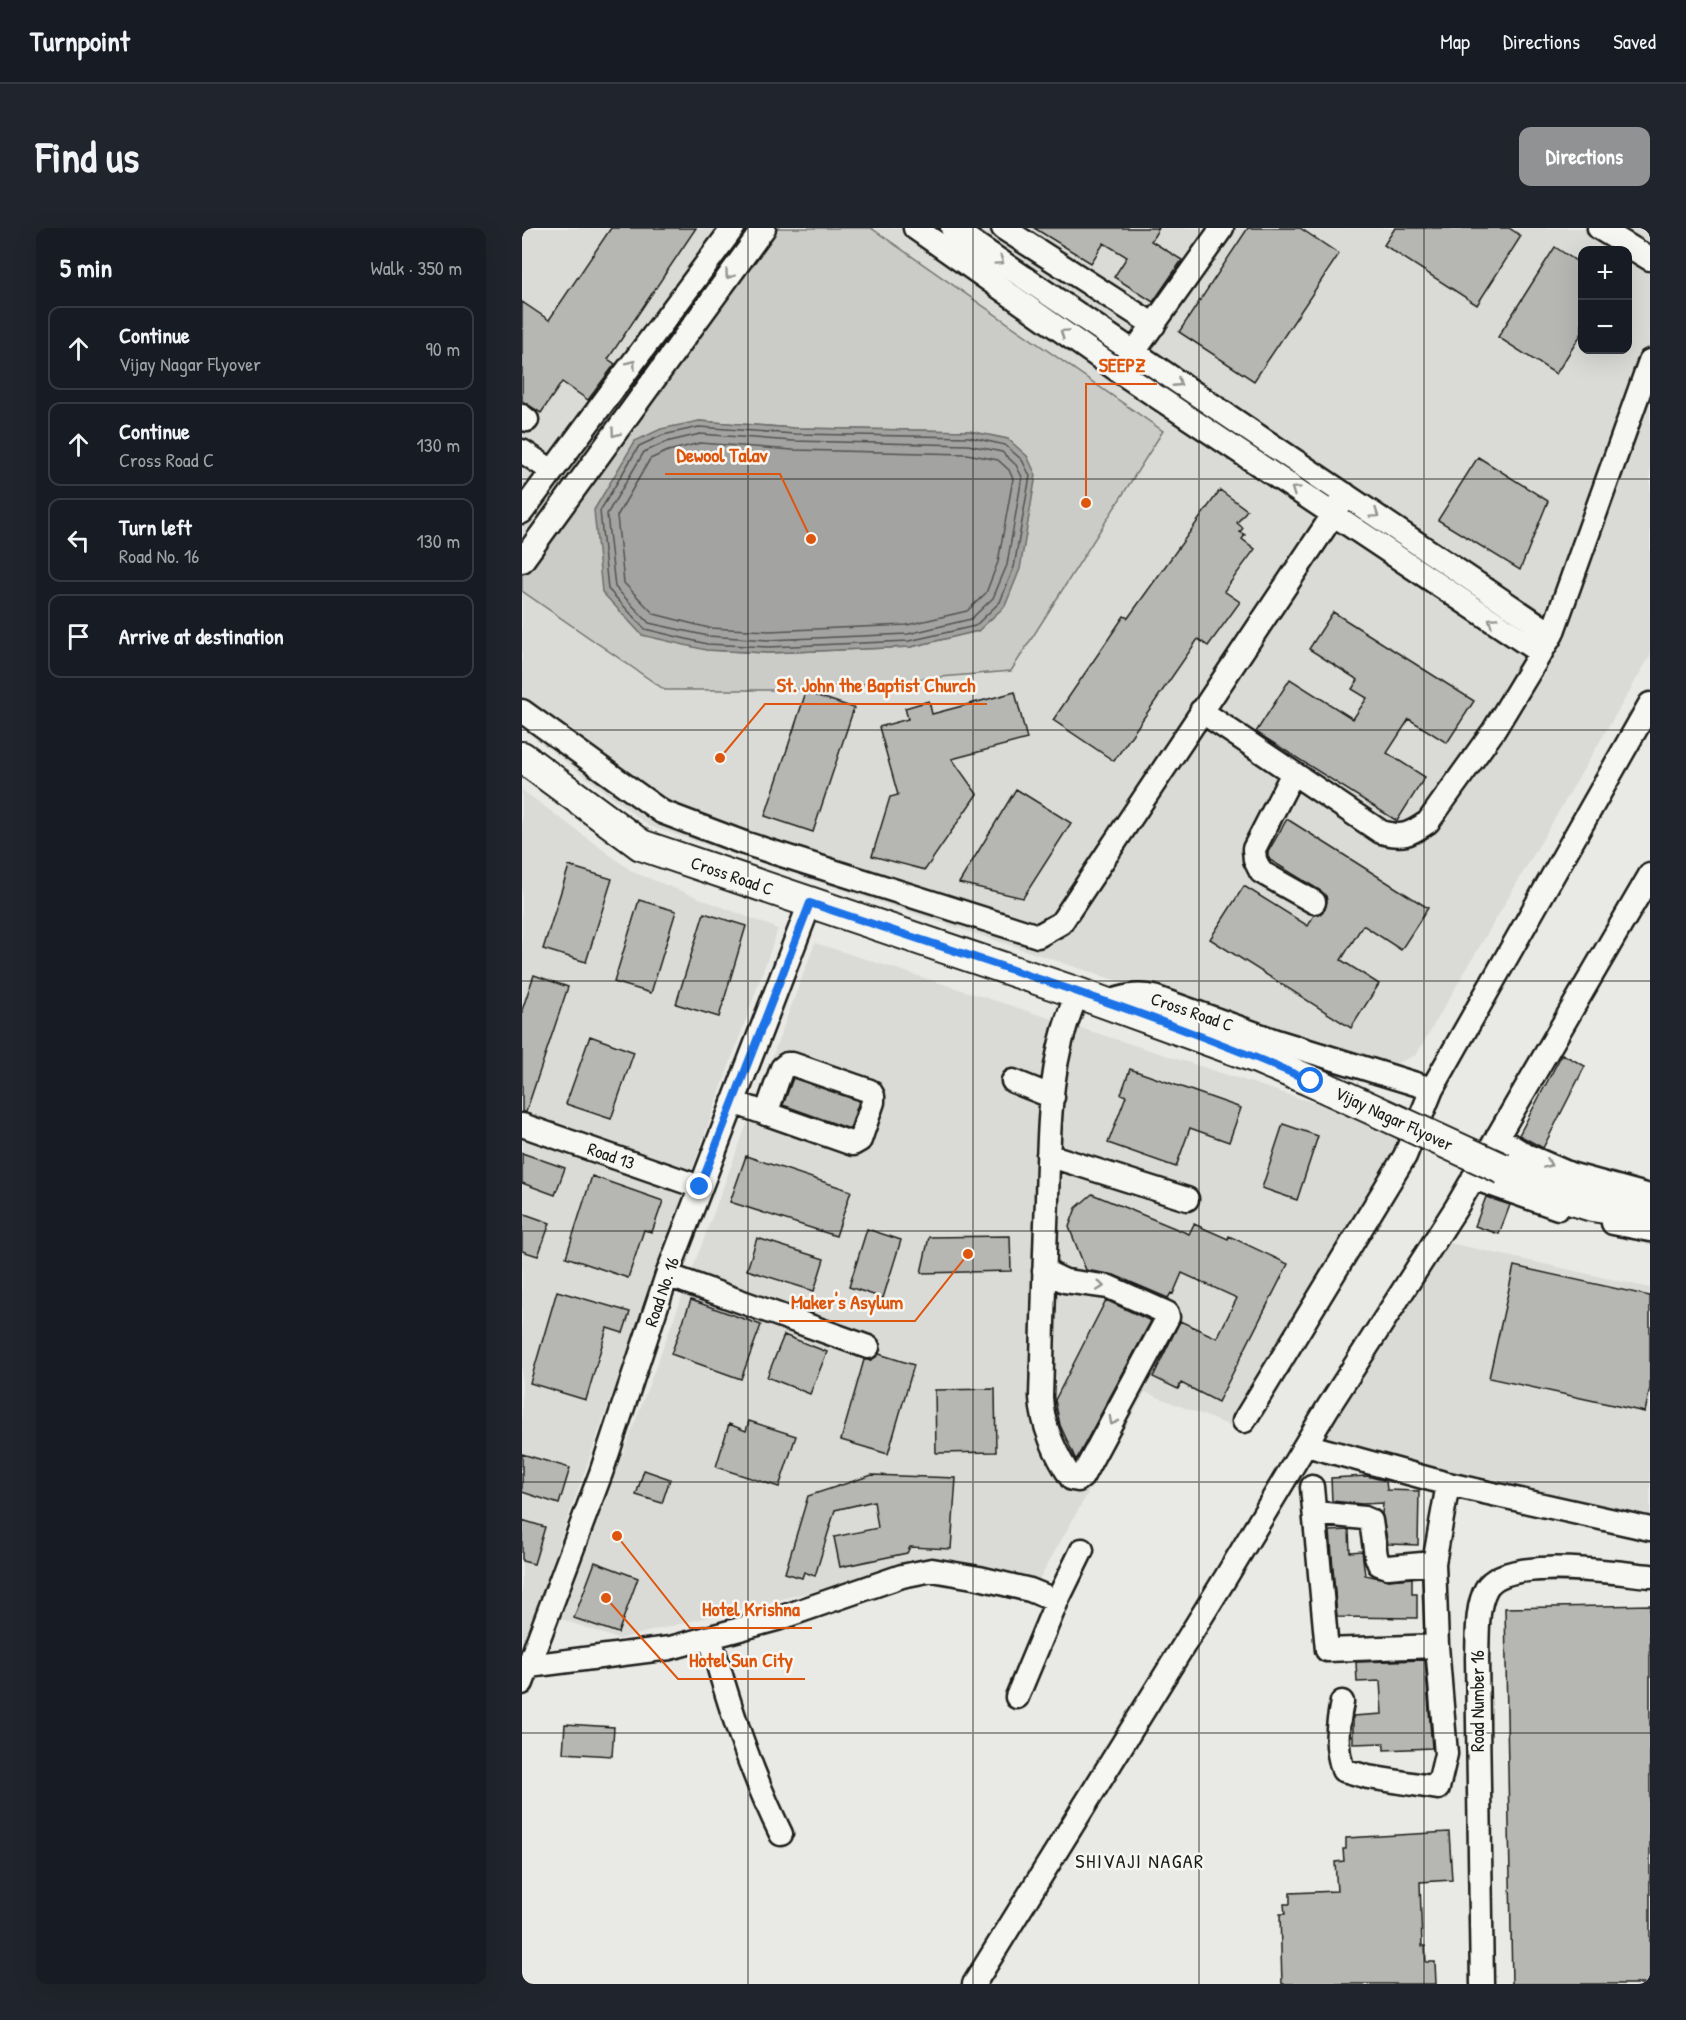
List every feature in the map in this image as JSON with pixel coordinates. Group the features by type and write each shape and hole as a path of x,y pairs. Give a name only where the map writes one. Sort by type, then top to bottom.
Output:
{"main road":[{"name":"Cross Road C","path":"522,757 641,845 1103,1002"},
{"name":"Vijay Nagar Flyover","path":"1103,1002 1257,1058 1456,1147 1556,1195 1592,1206 1650,1215"}],"street":[{"path":"522,512 733,228"},
{"path":"522,561 764,228"},
{"path":"915,228 1120,372 1333,515 1547,644"},
{"path":"951,228 1134,354 1345,494 1547,644"},
{"path":"1004,228 1154,325"},
{"path":"1120,372 1222,228"},
{"path":"1599,228 1650,259"},
{"path":"1200,711 1381,832 1399,837 1414,832 1428,822 1494,730 1547,644 1650,361"},
{"path":"522,451 552,471"},
{"path":"522,711 662,812 744,843 1038,936 1060,923 1345,494"},
{"path":"1244,1421 1406,1156 1432,1089 1650,704"},
{"path":"1293,773 1254,849 1255,860 1261,872 1314,902"},
{"path":"974,1984 1306,1445 1456,1208 1650,875"},
{"name":"Road No. 16","path":"525,1675 601,1473 667,1275 810,903"},
{"name":"Cross Road C","path":"1103,1002 1128,995 1139,994 1154,997 1276,1041 1432,1089"},
{"path":"1044,1271 1065,1281 1109,1287 1167,1313 1168,1317 1082,1477 1077,1480 1072,1479 1062,1464 1041,1410 1044,1271 1048,1155 1057,1062 1069,1013 1103,1002"},
{"path":"733,1102 766,1114 853,1144 860,1140 873,1096 870,1091 787,1064 783,1068 766,1114"},
{"path":"1013,1081 1053,1097"},
{"name":"Road 13","path":"522,1125 700,1187"},
{"path":"1497,1137 1526,1155 1570,1174 1650,1196"},
{"path":"1048,1155 1187,1199"},
{"path":"1473,1178 1589,1219 1650,1230"},
{"path":"667,1275 868,1347"},
{"path":"1306,1445 1448,1484 1650,1529"},
{"path":"1342,1702 1336,1730 1338,1753 1343,1770 1368,1777 1438,1788 1446,1754 1437,1646 1434,1563 1448,1484"},
{"path":"1312,1487 1327,1650 1437,1646"},
{"path":"1316,1513 1364,1518 1371,1521 1379,1564 1388,1567 1434,1563"},
{"path":"1017,1696 1057,1601 1082,1550"},
{"name":"Road Number 16","path":"1482,1984 1477,1657 1480,1611 1486,1588 1498,1578 1514,1571 1544,1568 1650,1576"},
{"path":"525,1675 670,1648 777,1619 902,1576 932,1570 1020,1587 1057,1601"},
{"path":"710,1637 728,1704 756,1780 781,1834"}],"shaded area":[{"path":"522,228 1650,228 1650,656 1416,1055 1384,1069 649,826 522,728"},
{"path":"759,228 871,228 1163,431 1011,671 788,690 665,690 522,591 522,547","holes":["699,421 794,428 969,431 1008,439 978,631 911,647 768,653 706,650"]},
{"path":"522,790 633,872 778,929 522,1647"},
{"path":"815,943 1324,1106 1403,1141 1233,1427 1145,1392 1038,1581 913,1567 618,1639 561,1619"},
{"path":"1437,1240 1650,1288 1650,1523 1318,1447"}],"water":[{"path":"699,421 794,428 969,431 1008,439 1027,456 1036,475 1020,569 1005,606 978,631 911,647 768,653 706,650 642,635 602,592 594,510 635,441 661,429"}],"building":[{"path":"611,228 696,228 608,359 615,364 588,400 562,382 541,413 522,401 522,302 549,320"},
{"path":"1034,228 1159,228 1151,241 1182,260 1153,302 1114,277 1127,257 1104,243 1091,263"},
{"path":"1248,228 1300,228 1339,254 1254,381 1179,332"},
{"path":"1395,228 1509,228 1521,236 1477,305 1384,245"},
{"path":"1555,247 1578,262 1578,339 1556,374 1498,337"},
{"path":"1478,457 1548,501 1520,570 1438,520"},
{"path":"1220,490 1247,510 1237,523 1243,528 1240,532 1245,535 1242,539 1255,549 1224,591 1240,602 1208,646 1198,639 1114,761 1053,720 1124,616 1128,618"},
{"path":"1333,612 1474,701 1447,743 1409,719 1387,753 1425,777 1397,821 1256,732 1290,679 1353,719 1367,698 1352,689 1358,680 1309,649"},
{"path":"806,692 854,708 813,832 765,816"},
{"path":"1015,692 1027,739 952,759 977,794 925,870 872,856 890,797 898,795 879,727 908,719 905,708 929,701 932,714"},
{"path":"1016,789 1071,823 1023,898 959,883"},
{"path":"1287,819 1428,908 1401,950 1363,925 1341,960 1379,984 1351,1028 1210,939 1244,886 1308,926 1314,915 1320,914 1325,909 1326,896 1321,891 1270,860 1268,856 1268,852"},
{"path":"569,866 612,879 586,962 543,949"},
{"path":"639,900 676,911 651,993 614,982"},
{"path":"704,913 746,926 719,1017 676,1004"},
{"path":"534,975 568,987 526,1112 522,1112 522,1010"},
{"path":"590,1036 634,1052 611,1119 566,1104"},
{"path":"1562,1054 1585,1066 1543,1148 1519,1135"},
{"path":"1130,1069 1241,1108 1229,1142 1190,1128 1176,1167 1108,1143 1126,1096 1121,1094"},
{"path":"793,1078 859,1101 850,1129 783,1105"},
{"path":"1283,1124 1318,1136 1297,1200 1262,1188"},
{"path":"522,1153 565,1168 555,1195 522,1183"},
{"path":"746,1156 851,1191 836,1236 730,1202"},
{"path":"592,1176 663,1201 652,1232 644,1230 628,1278 566,1257"},
{"path":"1092,1194 1189,1234 1194,1224 1228,1239 1229,1236 1288,1264 1218,1402 1181,1383 1178,1389 1153,1377 1180,1321 1217,1338 1237,1298 1182,1273 1173,1294 1171,1293 1168,1298 1114,1275 1086,1270 1069,1227 1076,1208"},
{"path":"1486,1197 1510,1205 1499,1234 1475,1226"},
{"path":"522,1213 550,1223 538,1256 522,1251"},
{"path":"867,1229 901,1240 883,1298 849,1287"},
{"path":"1010,1236 1011,1271 921,1273 929,1237"},
{"path":"757,1238 824,1259 814,1291 747,1270"},
{"path":"1514,1266 1650,1296 1650,1388 1645,1412 1489,1378"},
{"path":"557,1291 630,1312 623,1333 607,1328 586,1400 530,1383"},
{"path":"691,1300 761,1325 741,1379 671,1354"},
{"path":"1106,1300 1151,1321 1076,1460 1060,1425 1055,1400"},
{"path":"784,1335 827,1352 810,1394 767,1377"},
{"path":"879,1354 914,1365 888,1454 841,1440 864,1360 871,1360"},
{"path":"995,1389 996,1452 936,1453 935,1390"},
{"path":"749,1421 796,1436 779,1487 716,1467 729,1424 746,1431"},
{"path":"522,1454 570,1468 559,1504 522,1492"},
{"path":"644,1470 670,1479 662,1503 636,1495"},
{"path":"872,1475 956,1478 951,1549 910,1547 907,1553 840,1567 834,1537 878,1528 874,1501 835,1510 815,1576 804,1572 802,1578 785,1573 808,1496"},
{"path":"1367,1476 1386,1481 1387,1490 1419,1491 1418,1545 1388,1544 1382,1514 1383,1503 1362,1504 1332,1501 1331,1478"},
{"path":"522,1520 545,1527 534,1564 522,1561"},
{"path":"1349,1530 1350,1552 1362,1551 1365,1575 1389,1580 1412,1578 1412,1594 1417,1594 1417,1618 1337,1617 1330,1531"},
{"path":"595,1562 638,1578 618,1633 574,1618"},
{"path":"1650,1605 1650,1984 1512,1984 1505,1608"},
{"path":"1425,1660 1432,1748 1384,1750 1384,1743 1353,1744 1353,1716 1382,1714 1380,1681 1357,1682 1356,1662"},
{"path":"565,1724 614,1727 612,1756 563,1753"},
{"path":"1449,1832 1452,1880 1420,1882 1422,1946 1425,1946 1426,1962 1435,1962 1436,1984 1282,1984 1280,1914 1285,1914 1284,1904 1290,1904 1290,1893 1337,1891 1335,1862 1344,1861 1343,1849 1346,1849 1346,1838"}],"place":[{"name":"SEEPZ","path":"1086,503"},
{"name":"Dewool Talav","path":"811,539"},
{"name":"St. John the Baptist Church","path":"720,758"},
{"name":"Maker's Asylum","path":"968,1254"},
{"name":"Hotel Krishna","path":"617,1536"},
{"name":"Hotel Sun City","path":"606,1598"}],"district":[{"name":"SHIVAJI NAGAR","path":"1140,1861"}],"route":[{"path":"700,1187 810,903 1078,993 1257,1058 1311,1081"}]}
